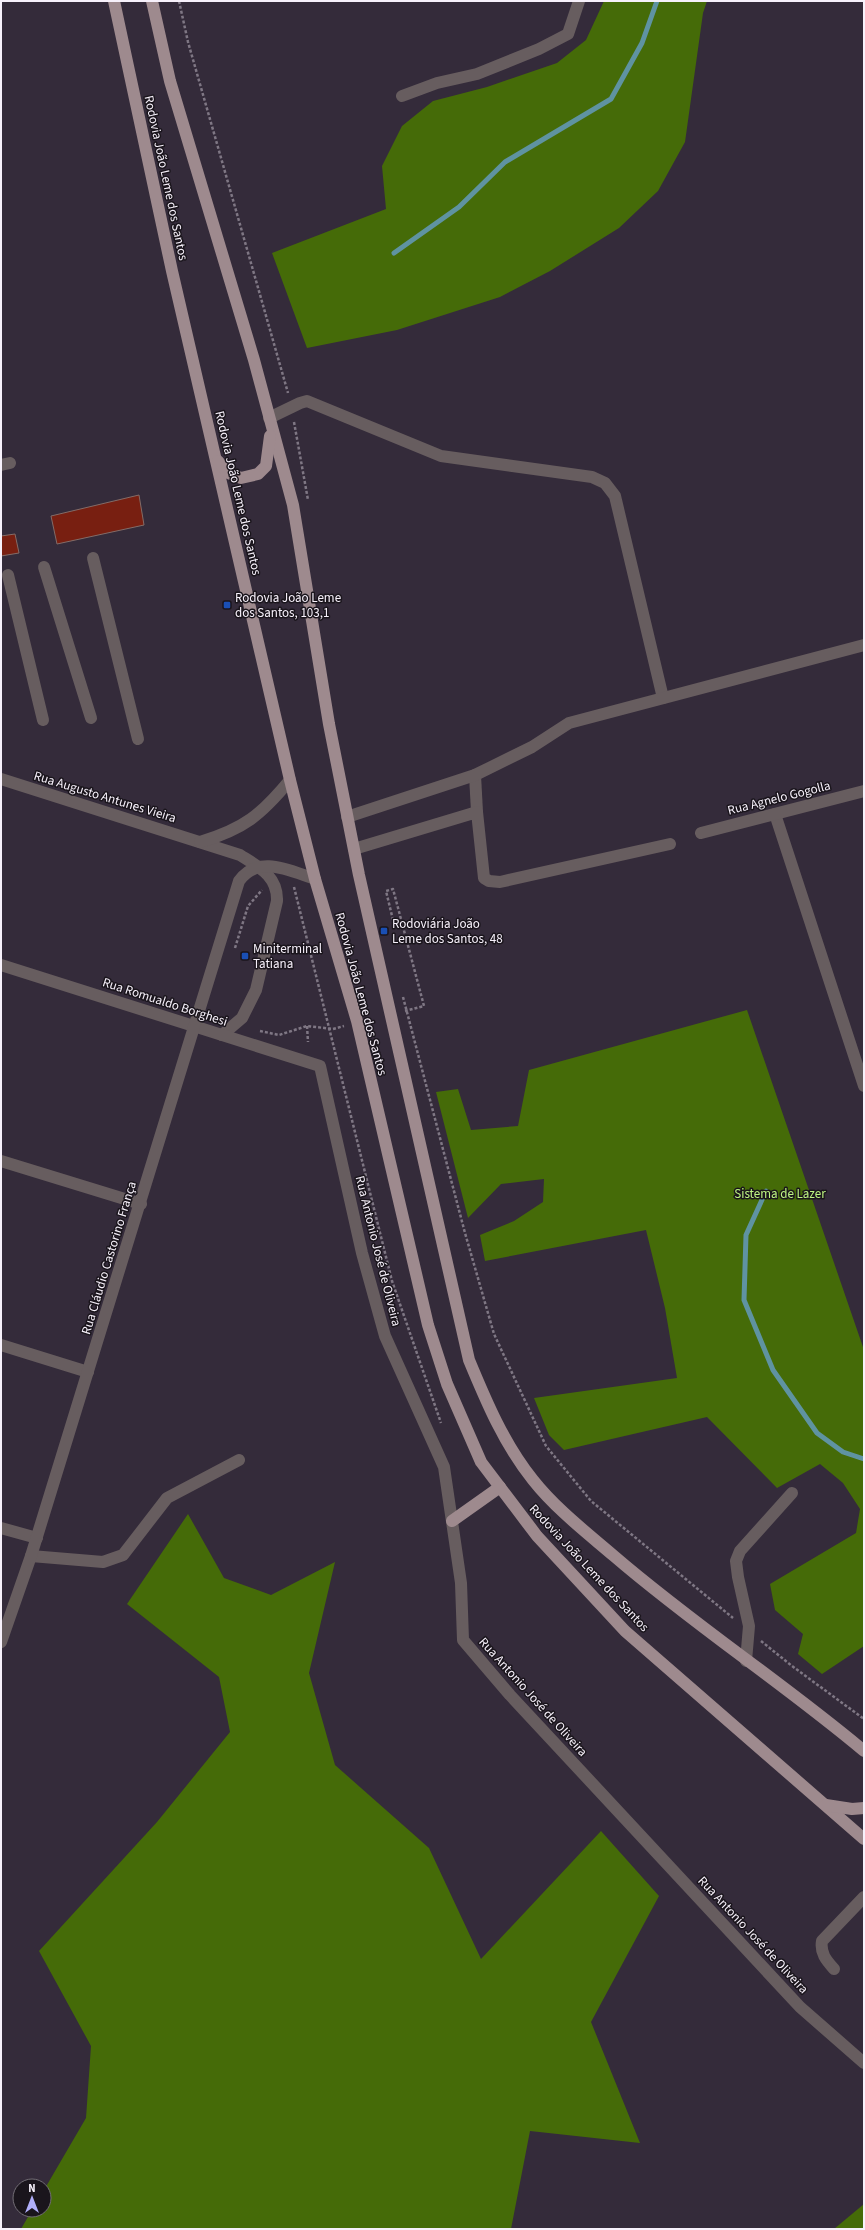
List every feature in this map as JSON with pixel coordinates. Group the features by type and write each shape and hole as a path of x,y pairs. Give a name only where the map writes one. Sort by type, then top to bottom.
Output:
{"main road":[{"name":"Rodovia João Leme dos Santos","path":"114,1 172,271 290,780 315,879 357,1021 428,1325 450,1391 481,1462 537,1536 625,1631 864,1839"},
{"name":"Rodovia João Leme dos Santos","path":"152,1 170,81 254,360 293,505 329,724 347,817 469,1360 490,1410 512,1451 532,1479 558,1507 665,1599 862,1750"},
{"path":"216,459 228,474 241,478 258,474 266,466 270,453 269,418"},
{"path":"452,1521 500,1487"},
{"path":"826,1805 852,1809 864,1808"}],"street":[{"path":"402,96 437,83 477,74 539,49 568,34 579,1"},
{"path":"269,418 307,401 319,404 441,456 592,477 605,483 615,496 663,698"},
{"path":"93,558 138,739"},
{"path":"44,567 91,718"},
{"path":"8,575 43,720"},
{"path":"347,817 476,775 532,747 569,723 864,645"},
{"path":"476,775 477,812 484,878 489,880 500,882 670,844"},
{"name":"Rua Augusto Antunes Vieira","path":"1,779 240,855 267,874 277,889 277,901 256,990 242,1018 222,1035"},
{"path":"200,842 228,834 253,818 272,802 290,780"},
{"name":"Rua Agnelo Gogolla","path":"701,833 864,791"},
{"path":"354,849 477,812"},
{"path":"775,814 864,1086"},
{"name":"Rua Cláudio Castorino França","path":"1,1642 37,1538 196,1026 240,881 243,860 240,855"},
{"path":"240,881 244,874 259,867 273,866 315,879"},
{"name":"Rua Romualdo Borghesi","path":"1,965 320,1066"},
{"name":"Rua Antonio José de Oliveira","path":"320,1066 362,1253 385,1336 444,1467 461,1582 462,1640 510,1695 800,2007 864,2063"},
{"path":"1,1161 141,1204"},
{"path":"1,1345 88,1372"},
{"path":"31,1556 103,1562 123,1555 168,1498 239,1460"},
{"path":"746,1661 749,1631 736,1561 740,1551 792,1493"},
{"path":"1,1528 37,1538"},
{"path":"834,1969 823,1955 821,1948 822,1941 864,1897"}],"path":[{"path":"179,1 189,48 283,371 291,407 308,504"},
{"path":"393,889 386,890 393,920"},
{"path":"402,995 465,1233 494,1334 546,1446 591,1501 792,1666 864,1718"},
{"path":"254,1029 279,1035 307,1026 308,1042"}],"green space":[{"path":"604,1 707,1 703,13 685,142 658,191 619,228 550,271 500,297 397,330 307,348 272,253 386,209 382,166 402,126 433,101 487,87 557,63 586,40"},
{"name":"Sistema de Lazer","path":"747,1010 864,1350 864,1646 822,1674 798,1654 803,1634 775,1610 770,1584 856,1533 860,1509 843,1483 820,1464 777,1488 707,1417 564,1450 549,1435 534,1398 677,1378 665,1308 646,1230 485,1261 480,1235 514,1221 543,1202 544,1179 501,1184 468,1218 436,1092 458,1089 471,1130 518,1126 529,1070"},
{"path":"188,1514 224,1578 271,1595 335,1562 309,1673 335,1765 429,1848 481,1959 601,1831 659,1896 591,2022 640,2143 530,2131 511,2229 21,2229 27,2218 52,2218 51,2178 86,2118 91,2046 39,1951 157,1822 230,1732 219,1677 127,1604"},
{"path":"864,2204 864,2229 834,2229"}],"building":[{"path":"139,495 144,525 57,544 51,516"},
{"path":"15,534 19,553 1,556 1,536"}],"waterway":[{"path":"394,253 459,207 505,162 611,99 642,43 657,1"},
{"path":"766,1191 746,1235 744,1300 773,1370 817,1433 843,1452 864,1459"}],"place":[{"name":"Rodovia João Leme dos Santos, 103,1","path":"227,605"},
{"name":"Rodoviária João Leme dos Santos, 48","path":"384,931"},
{"name":"Miniterminal Tatiana","path":"245,956"}]}
